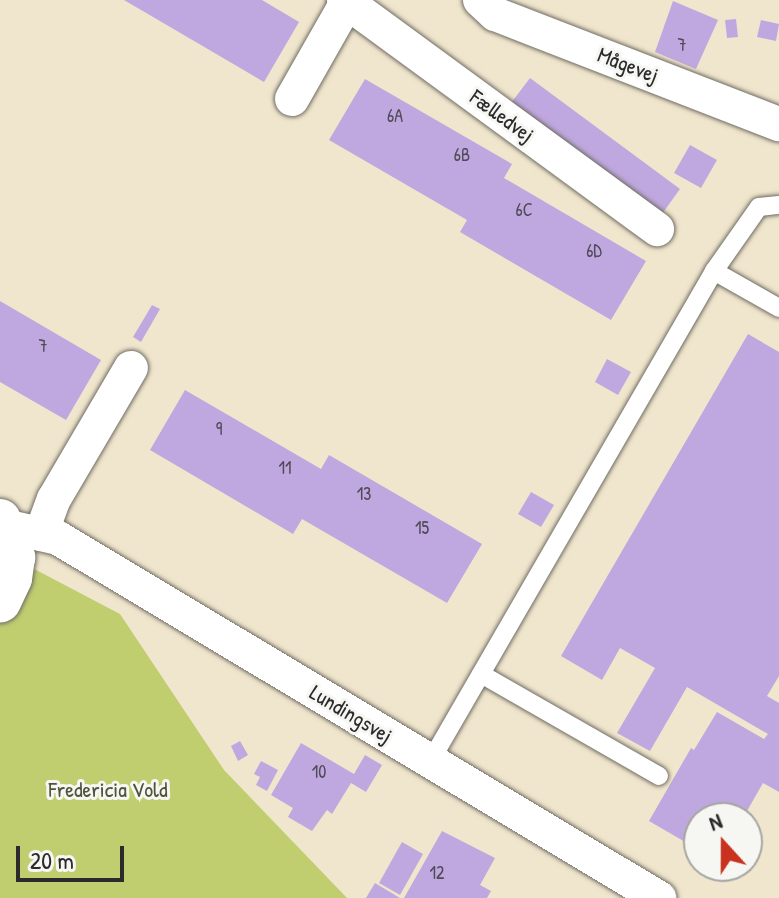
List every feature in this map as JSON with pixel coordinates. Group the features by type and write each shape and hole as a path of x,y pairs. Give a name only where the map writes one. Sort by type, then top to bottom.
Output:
{"street":[{"name":"Mågevej","path":"480,0 495,14 779,124"},
{"name":"Fælledvej","path":"292,99 346,1 657,229"},
{"path":"0,602 11,578 15,527 54,499 131,368"},
{"name":"Lundingsvej","path":"15,527 58,538 430,762 616,888 659,898"}],"lane":[{"path":"430,762 714,271 759,207 779,205"},
{"path":"714,271 779,308"},
{"path":"481,674 659,776"}],"green space":[{"name":"Fredericia Vold","path":"0,551 120,614 224,770 347,898 0,898"}],"building":[{"path":"124,0 262,0 299,22 264,82"},
{"path":"673,1 718,20 696,69 655,52"},
{"path":"736,19 738,37 727,38 725,20"},
{"path":"761,20 779,24 776,41 757,37"},
{"path":"530,78 680,189 662,214 511,103"},
{"path":"365,79 512,164 504,178 646,261 611,320 460,232 467,220 329,140"},
{"path":"690,145 717,160 701,188 674,173"},
{"path":"0,301 101,360 66,420 0,382"},
{"path":"152,305 160,309 141,342 133,337"},
{"path":"748,334 779,352 779,676 767,696 779,703 779,792 763,783 752,802 683,802 683,841 649,821 691,748 694,750 717,712 764,739 768,734 687,687 650,751 617,733 655,668 620,648 602,680 561,656"},
{"path":"607,359 631,372 618,395 595,382"},
{"path":"185,390 321,469 329,455 482,544 447,603 302,519 293,534 150,450"},
{"path":"531,492 554,505 541,527 518,514"},
{"path":"240,741 248,755 238,761 231,746"},
{"path":"301,743 354,774 365,755 382,765 366,792 351,783 332,814 327,810 312,831 288,817 293,808 271,795"},
{"path":"261,761 278,770 267,791 256,785 260,777 254,774"},
{"path":"442,831 495,858 480,885 491,891 487,898 404,898"},
{"path":"402,842 423,854 400,895 379,883"},
{"path":"375,883 400,898 366,898"}]}
